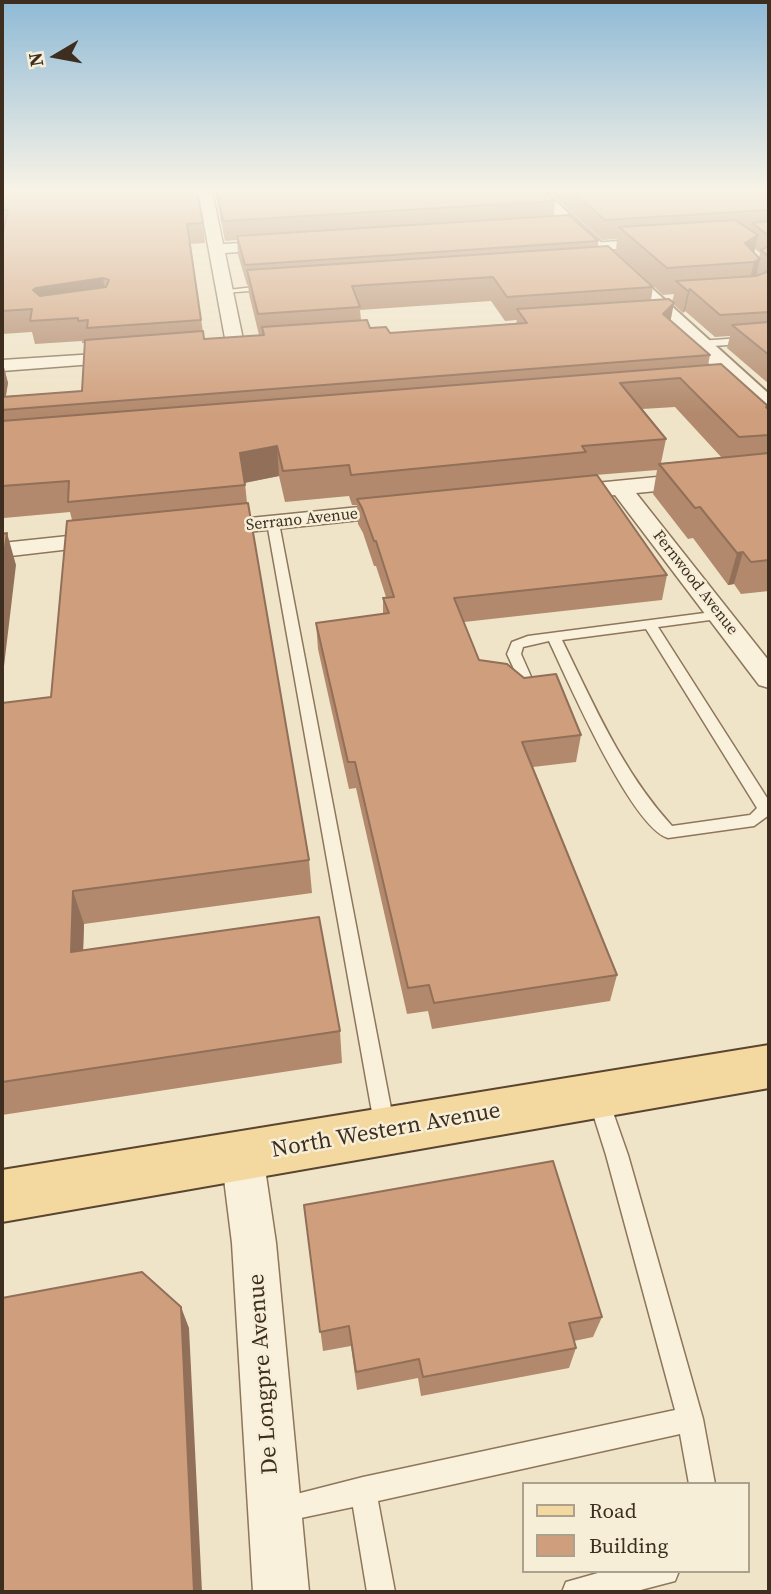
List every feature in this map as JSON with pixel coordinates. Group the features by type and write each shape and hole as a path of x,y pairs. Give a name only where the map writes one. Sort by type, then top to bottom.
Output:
{"main road":[{"name":"North Western Avenue","path":"2,1196 769,1066"}],"street":[{"path":"219,265 236,349"},
{"path":"608,265 754,393"},
{"path":"2,366 142,356"},
{"path":"547,495 769,473"},
{"name":"Fernwood Avenue","path":"621,488 769,679"},
{"name":"Serrano Avenue","path":"192,531 419,508"},
{"path":"2,550 124,538"},
{"name":"De Longpre Avenue","path":"242,1155 254,1243 281,1592"}],"lane":[{"path":"224,291 282,287"},
{"path":"699,345 769,339"},
{"path":"273,523 386,1131"},
{"path":"525,679 514,654 517,645 528,640 720,615"},
{"path":"554,637 623,776 649,813 668,832 754,820 766,809 650,625"},
{"path":"597,1095 617,1155 690,1419 702,1482"},
{"path":"274,1511 690,1419"},
{"path":"363,1490 380,1592"},
{"path":"576,1592 657,1573"}],"building":[{"path":"2,265 193,265 201,320 87,328 88,320 78,321 78,318 30,321 32,309 2,311","holes":["103,278 109,280 106,287 40,296 33,290"]},
{"path":"316,265 629,265 653,287 507,297 493,277 352,286 360,307 258,314 247,270"},
{"path":"664,265 705,265 667,268"},
{"path":"769,271 769,312 720,315 690,289 688,291 676,281 756,276"},
{"path":"669,299 674,303 663,314 710,355 2,410 2,397 82,391 85,340 203,331 204,339 264,335 262,327 367,320 370,328 386,327 390,333 527,323 517,309"},
{"path":"769,322 769,355 732,325"},
{"path":"721,364 769,407 766,407 769,410 769,435 739,437 680,378 620,383 666,439 582,446 586,452 351,475 349,465 283,471 277,446 240,453 245,485 68,502 69,481 2,486 2,421"},
{"path":"769,453 769,560 751,562 743,552 737,553 700,507 695,508 659,464"},
{"path":"597,475 667,575 454,598 479,660 507,664 524,678 556,674 581,735 522,742 617,975 434,1003 429,985 408,988 355,762 348,762 316,623 389,613 383,598 394,597 376,541 357,499"},
{"path":"248,503 309,860 73,891 71,952 319,917 340,1031 2,1082 2,703 51,697 67,521"},
{"path":"7,533 2,569 2,534"},
{"path":"553,1161 602,1317 569,1323 576,1348 423,1377 419,1359 356,1372 349,1326 320,1332 304,1205"},
{"path":"142,1272 181,1307 194,1592 2,1592 2,1298"}]}
